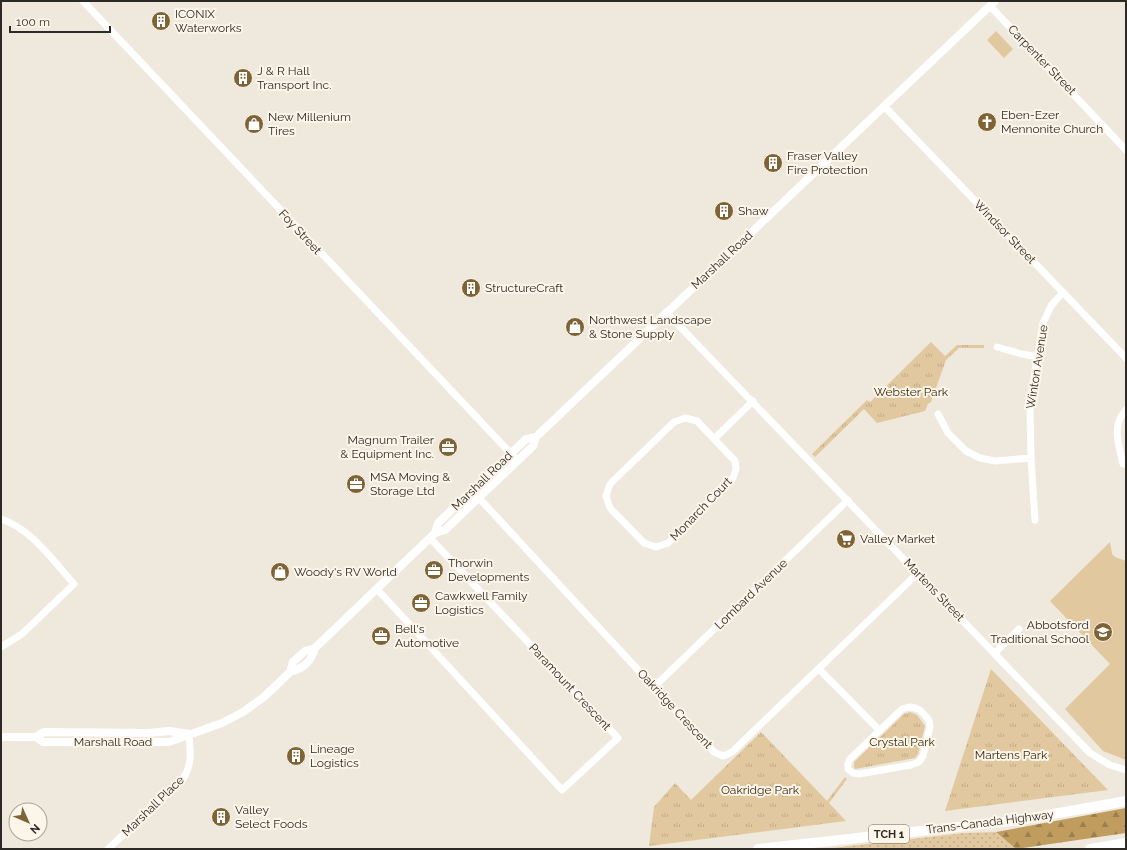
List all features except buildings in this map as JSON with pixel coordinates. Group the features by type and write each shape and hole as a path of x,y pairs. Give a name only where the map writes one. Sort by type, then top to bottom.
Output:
{"highway":[{"name":"Trans-Canada Highway","path":"758,849 1020,820 1126,801"},
{"path":"1090,849 1126,843"}],"main road":[{"name":"Marshall Road","path":"432,535 445,530 518,461 533,446 536,437 992,4"},
{"name":"Marshall Road","path":"36,737 43,742 169,742 222,723 243,712 264,696 290,672 300,670 312,658 315,648 432,535 438,523 526,439 536,437"},
{"name":"Marshall Road","path":"1,737 36,737 44,732 169,732 189,734"},
{"path":"94,743 96,737 119,738 148,733"}],"street":[{"name":"Foy Street","path":"83,1 518,461"},
{"name":"Carpenter Street","path":"992,4 1126,150"},
{"name":"Windsor Street","path":"884,106 1126,358"},
{"name":"Winton Avenue","path":"1035,520 1031,458 1030,409 1043,323 1050,306 1063,292"},
{"name":"Martens Street","path":"666,312 1090,753 1110,765 1126,770"},
{"path":"997,347 1038,357"},
{"path":"714,439 753,401"},
{"path":"1124,464 1117,439 1117,430 1119,420 1126,410"},
{"path":"938,414 948,433 966,451 980,458 995,461 1031,458"},
{"name":"Monarch Court","path":"685,418 697,421 714,439 735,461 736,470 733,478 668,543 656,547 644,543 610,508 606,496 610,484 674,422 685,418"},
{"name":"Oakridge Crescent","path":"478,498 714,752 723,756 732,752 918,573"},
{"name":"Lombard Avenue","path":"654,687 848,500"},
{"path":"1,519 10,522 30,536 74,584 22,634 1,647"},
{"name":"Paramount Crescent","path":"377,589 562,790 618,738 432,535"},
{"path":"995,653 1019,629"},
{"path":"819,668 880,731"},
{"path":"909,707 920,710 929,720 930,727 923,756 919,762 911,765 858,774 853,773 848,769 850,759 880,731 902,709 909,707"},
{"name":"Marshall Place","path":"108,849 182,779 189,769 189,734"}],"green space":[{"path":"996,31 1013,49 1004,58 987,40"},
{"name":"Webster Park","path":"931,342 945,356 957,345 984,345 984,348 959,348 946,360 931,402 928,404 925,411 877,423 864,409 815,457 812,454 867,400 870,402"},
{"name":"Abbotsford Traditional School","path":"1110,542 1112,554 1115,557 1126,561 1126,760 1103,751 1065,709 1110,664 1050,601"},
{"name":"Martens Park","path":"991,669 1108,790 945,811"},
{"name":"Crystal Park","path":"910,712 917,715 925,726 918,754 915,758 855,769 854,762 904,714"},
{"name":"Oakridge Park","path":"761,732 827,801 845,777 847,779 829,803 846,821 649,846 654,807 675,783 691,800"},
{"path":"1126,808 1126,833 1016,849 996,832"},
{"path":"996,832 1016,849 823,849 964,833"}],"place":[{"name":"ICONIX Waterworks","path":"161,21"},
{"name":"J & R Hall Transport Inc.","path":"243,78"},
{"name":"Eben-Ezer Mennonite Church","path":"987,122"},
{"name":"New Millenium Tires","path":"254,124"},
{"name":"Fraser Valley Fire Protection","path":"773,163"},
{"name":"Shaw","path":"724,211"},
{"name":"StructureCraft","path":"471,288"},
{"name":"Northwest Landscape & Stone Supply","path":"575,327"},
{"name":"Magnum Trailer & Equipment Inc.","path":"448,447"},
{"name":"MSA Moving & Storage Ltd","path":"356,484"},
{"name":"Valley Market","path":"846,539"},
{"name":"Thorwin Developments","path":"434,570"},
{"name":"Woody's RV World","path":"280,572"},
{"name":"Cawkwell Family Logistics","path":"421,603"},
{"name":"Abbotsford Traditional School","path":"1103,632"},
{"name":"Bell's Automotive","path":"381,636"},
{"name":"Lineage Logistics","path":"296,756"},
{"name":"Valley Select Foods","path":"221,817"}]}
